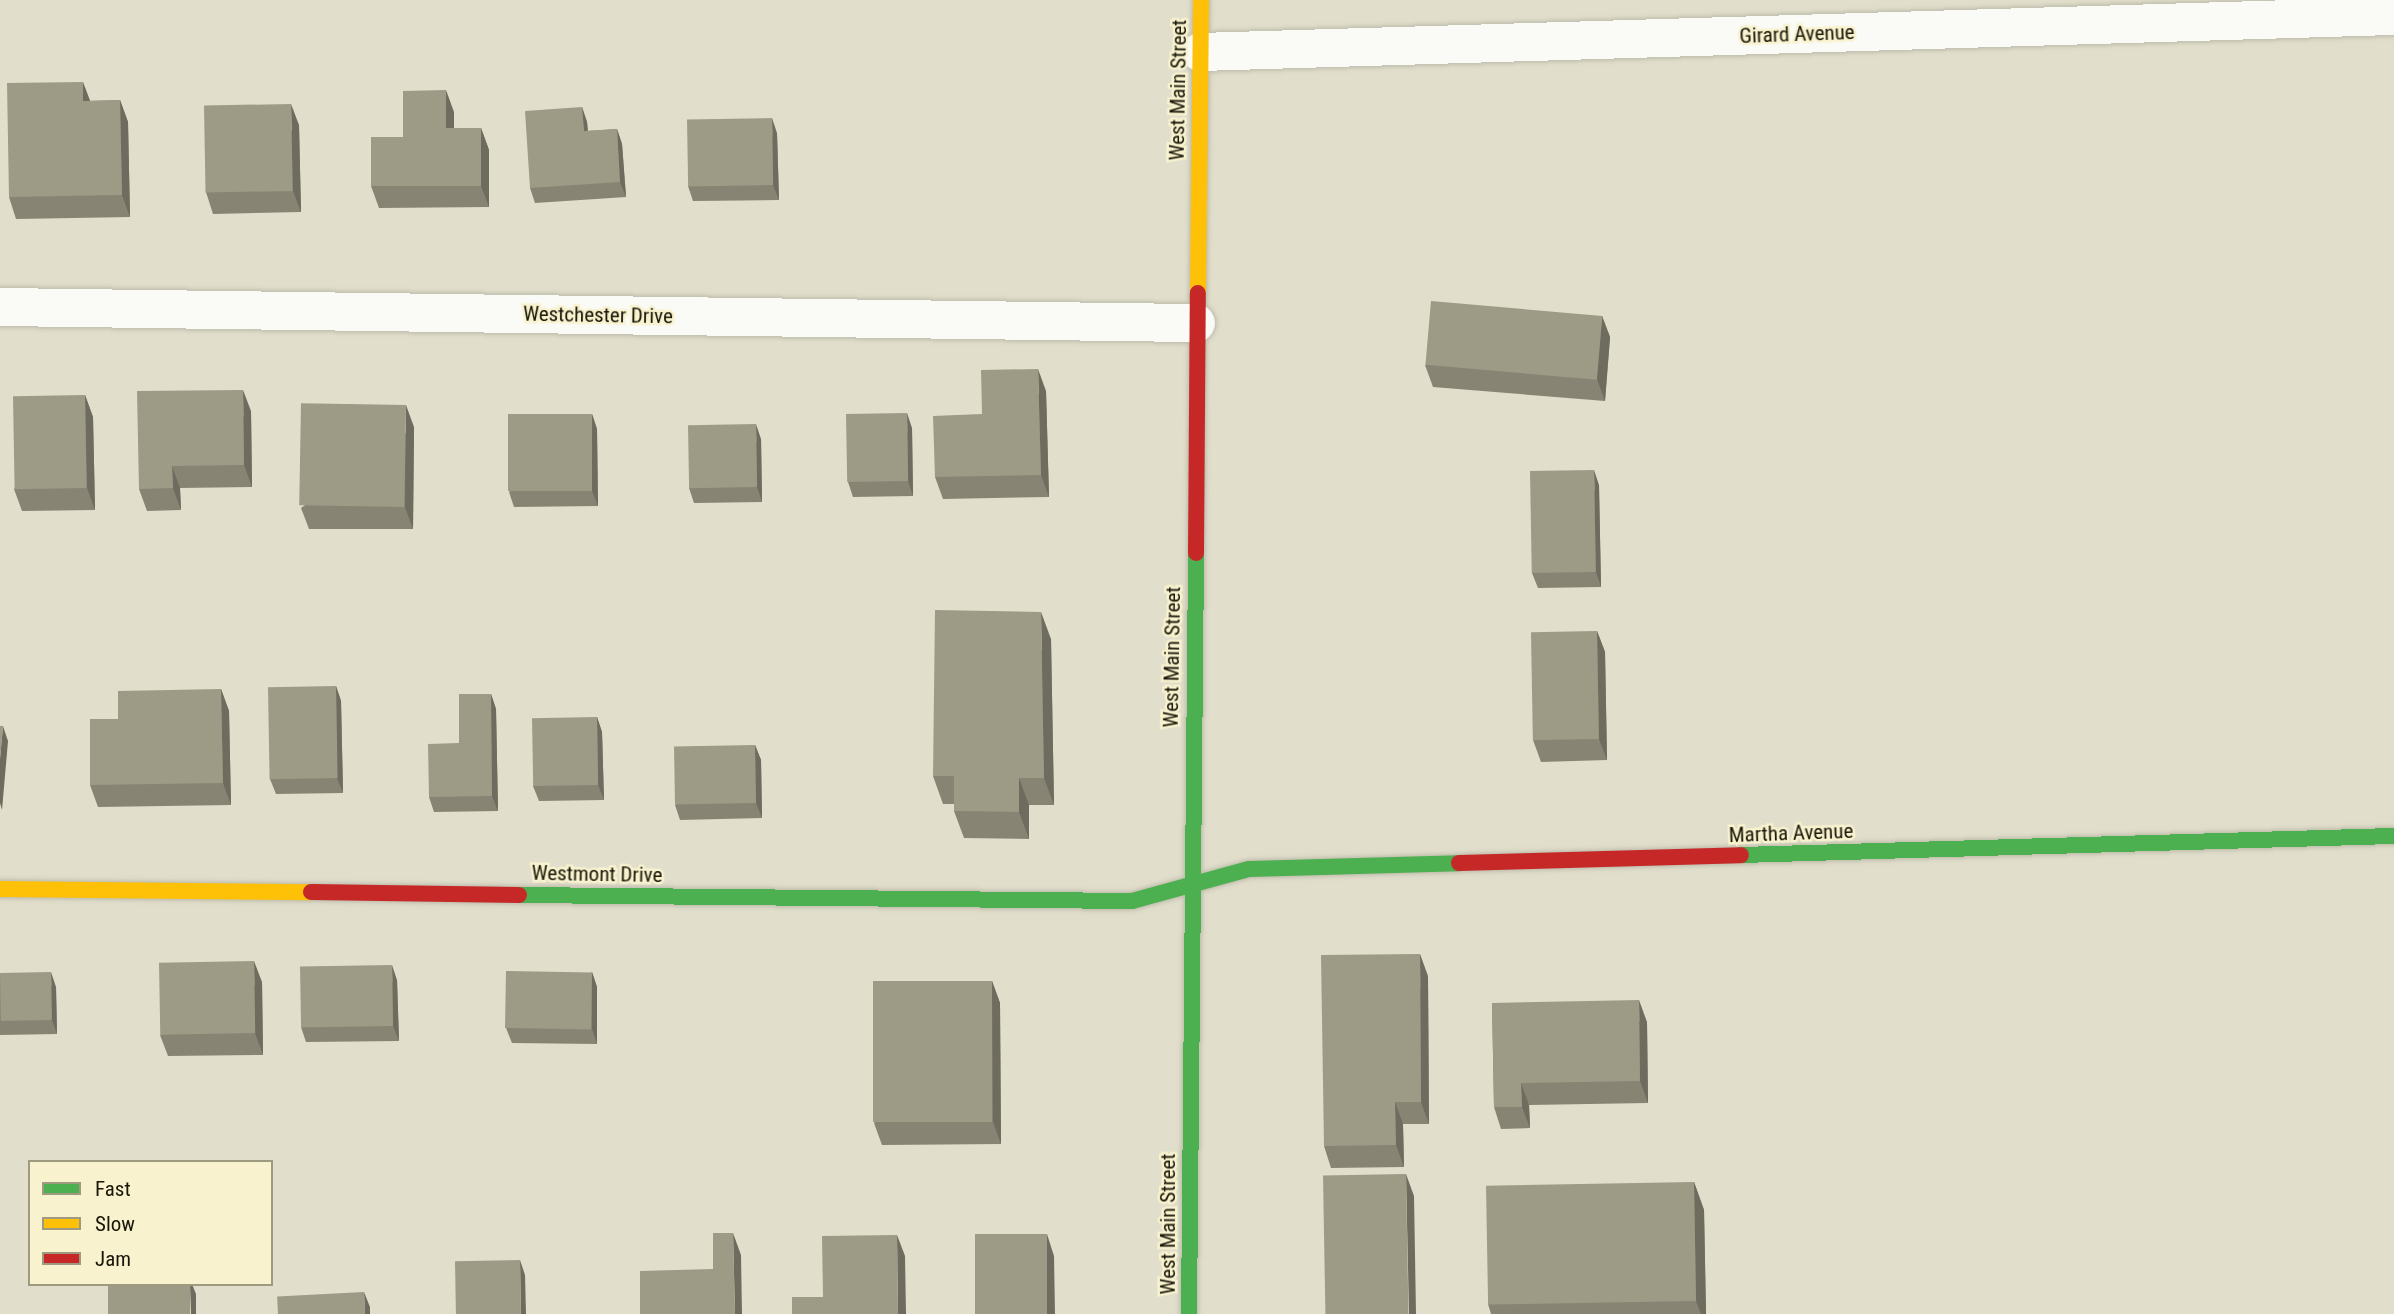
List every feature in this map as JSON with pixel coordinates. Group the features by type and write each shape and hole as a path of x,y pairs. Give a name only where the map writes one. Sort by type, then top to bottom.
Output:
{"street":[{"name":"West Main Street","path":"1189,1314 1200,0"},
{"name":"Girard Avenue","path":"1200,52 2394,16"},
{"name":"Westchester Drive","path":"0,307 1196,323"},
{"name":"Martha Avenue","path":"1191,885 1249,869 2394,836"},
{"name":"Westmont Drive","path":"0,889 1132,901 1191,885"}],"building":[{"path":"83,82 83,101 120,100 122,195 9,197 7,83"},
{"path":"446,90 446,128 481,128 481,186 371,186 371,137 403,137 403,91"},
{"path":"291,104 293,191 206,193 204,106"},
{"path":"582,107 584,131 617,129 620,182 530,188 525,111"},
{"path":"772,118 773,185 688,186 687,119"},
{"path":"1431,301 1602,316 1597,380 1425,365"},
{"path":"1038,369 1041,475 935,477 933,416 982,414 981,370"},
{"path":"243,390 244,465 172,466 173,488 139,489 137,391"},
{"path":"85,395 87,488 15,489 13,396"},
{"path":"301,403 406,405 404,507 299,505"},
{"path":"907,413 908,481 847,482 846,414"},
{"path":"508,414 592,414 592,491 508,491"},
{"path":"756,424 757,487 689,488 688,425"},
{"path":"1594,470 1596,572 1532,573 1530,471"},
{"path":"935,610 1041,612 1044,778 1019,778 1019,812 954,811 954,776 933,776"},
{"path":"1597,631 1599,739 1533,740 1531,632"},
{"path":"336,686 338,778 270,779 268,687"},
{"path":"221,689 223,783 90,785 90,719 118,719 118,691"},
{"path":"459,694 491,694 492,796 429,797 428,744 459,743"},
{"path":"597,717 598,785 533,786 532,718"},
{"path":"0,726 3,726 0,759"},
{"path":"755,745 756,803 675,804 674,746"},
{"path":"1420,954 1421,1102 1395,1102 1396,1145 1324,1146 1321,955"},
{"path":"254,961 255,1033 160,1035 159,963"},
{"path":"392,965 393,1026 301,1028 300,967"},
{"path":"506,971 592,973 591,1029 505,1028"},
{"path":"51,972 52,1020 1,1021 0,973"},
{"path":"873,981 992,981 992,1122 873,1122"},
{"path":"1639,1000 1640,1081 1521,1083 1522,1107 1494,1107 1492,1003"},
{"path":"1406,1174 1408,1314 1325,1314 1323,1175"},
{"path":"1694,1182 1696,1301 1488,1305 1486,1186"},
{"path":"713,1233 733,1233 735,1314 640,1314 640,1271 713,1269"},
{"path":"975,1234 1047,1234 1047,1314 975,1314"},
{"path":"897,1235 898,1314 792,1314 792,1297 823,1297 822,1236"},
{"path":"520,1260 521,1314 456,1314 455,1261"},
{"path":"108,1286 190,1286 190,1314 108,1314"},
{"path":"364,1292 365,1314 278,1314 277,1297"}],"traffic: fast":[{"path":"1189,1314 1196,553"},
{"path":"1741,855 2394,836"},
{"path":"519,895 1132,901 1249,869 1459,863"}],"traffic: slow":[{"path":"1198,293 1201,0"},
{"path":"0,889 311,892"}],"traffic: jam":[{"path":"1196,553 1198,293"},
{"path":"1459,863 1741,855"},
{"path":"311,892 519,895"}]}
